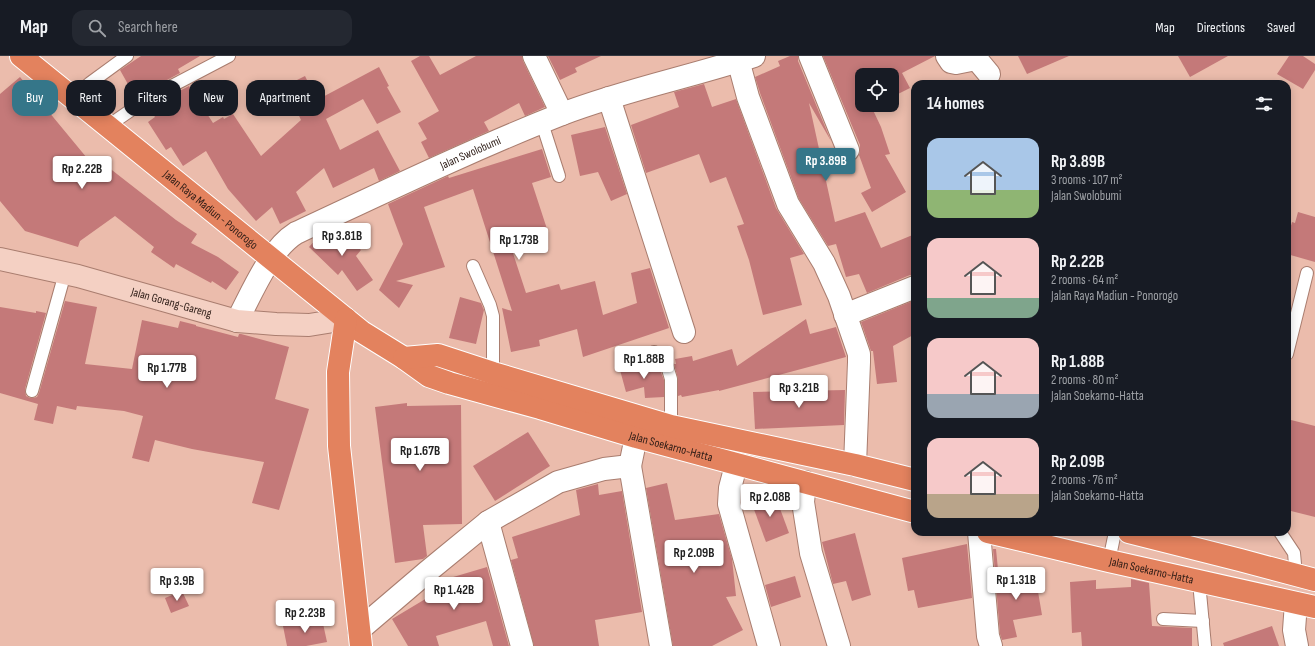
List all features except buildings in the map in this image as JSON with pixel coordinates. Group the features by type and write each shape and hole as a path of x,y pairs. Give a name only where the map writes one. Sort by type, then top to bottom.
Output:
{"highway":[{"name":"Jalan Raya Madiun - Ponorogo","path":"21,56 66,92"},
{"name":"Jalan Raya Madiun - Ponorogo","path":"96,116 362,332 404,358"},
{"path":"346,318 338,372 339,446 360,642"},
{"name":"Jalan Soekarno-Hatta","path":"404,358 438,355 671,426 856,465 911,479"},
{"name":"Jalan Soekarno-Hatta","path":"404,358 429,376 449,383 736,465 911,511"},
{"name":"Jalan Soekarno-Hatta","path":"1004,536 1109,562 1306,605"},
{"path":"1145,536 1306,578"}],"main road":[{"name":"Jalan Gorang-Gareng","path":"0,259 65,274 237,321 309,325 346,318"}],"street":[{"path":"534,56 562,114"},
{"path":"810,56 848,150"},
{"path":"947,56 951,62 956,63 976,59 989,74"},
{"path":"743,58 748,97 788,204 824,264 839,296 858,354 856,465"},
{"name":"Jalan Swolobumi","path":"237,321 271,257 296,233 489,143 562,114 609,98 743,58"},
{"path":"609,98 684,332"},
{"path":"844,315 911,289"},
{"path":"636,437 630,466 661,646"},
{"path":"736,465 730,488 729,504 769,646"},
{"path":"360,642 427,572 488,522 563,480 604,469 630,466"},
{"path":"805,482 803,502 811,553 839,646"},
{"path":"488,522 522,646"},
{"path":"979,536 988,636 991,646"},
{"path":"1297,646 1294,630 1306,605"}],"lane":[{"path":"94,80 127,56"},
{"path":"108,126 147,99 229,56"},
{"path":"542,123 559,176"},
{"path":"473,266 490,305 493,316 493,373"},
{"path":"1291,338 1307,273"},
{"path":"32,391 65,274"},
{"path":"654,352 668,366 671,379 671,426"},
{"path":"1109,562 1114,536"},
{"path":"1283,536 1294,553 1306,578"},
{"path":"1199,582 1205,646"},
{"path":"1163,619 1203,621"}]}
